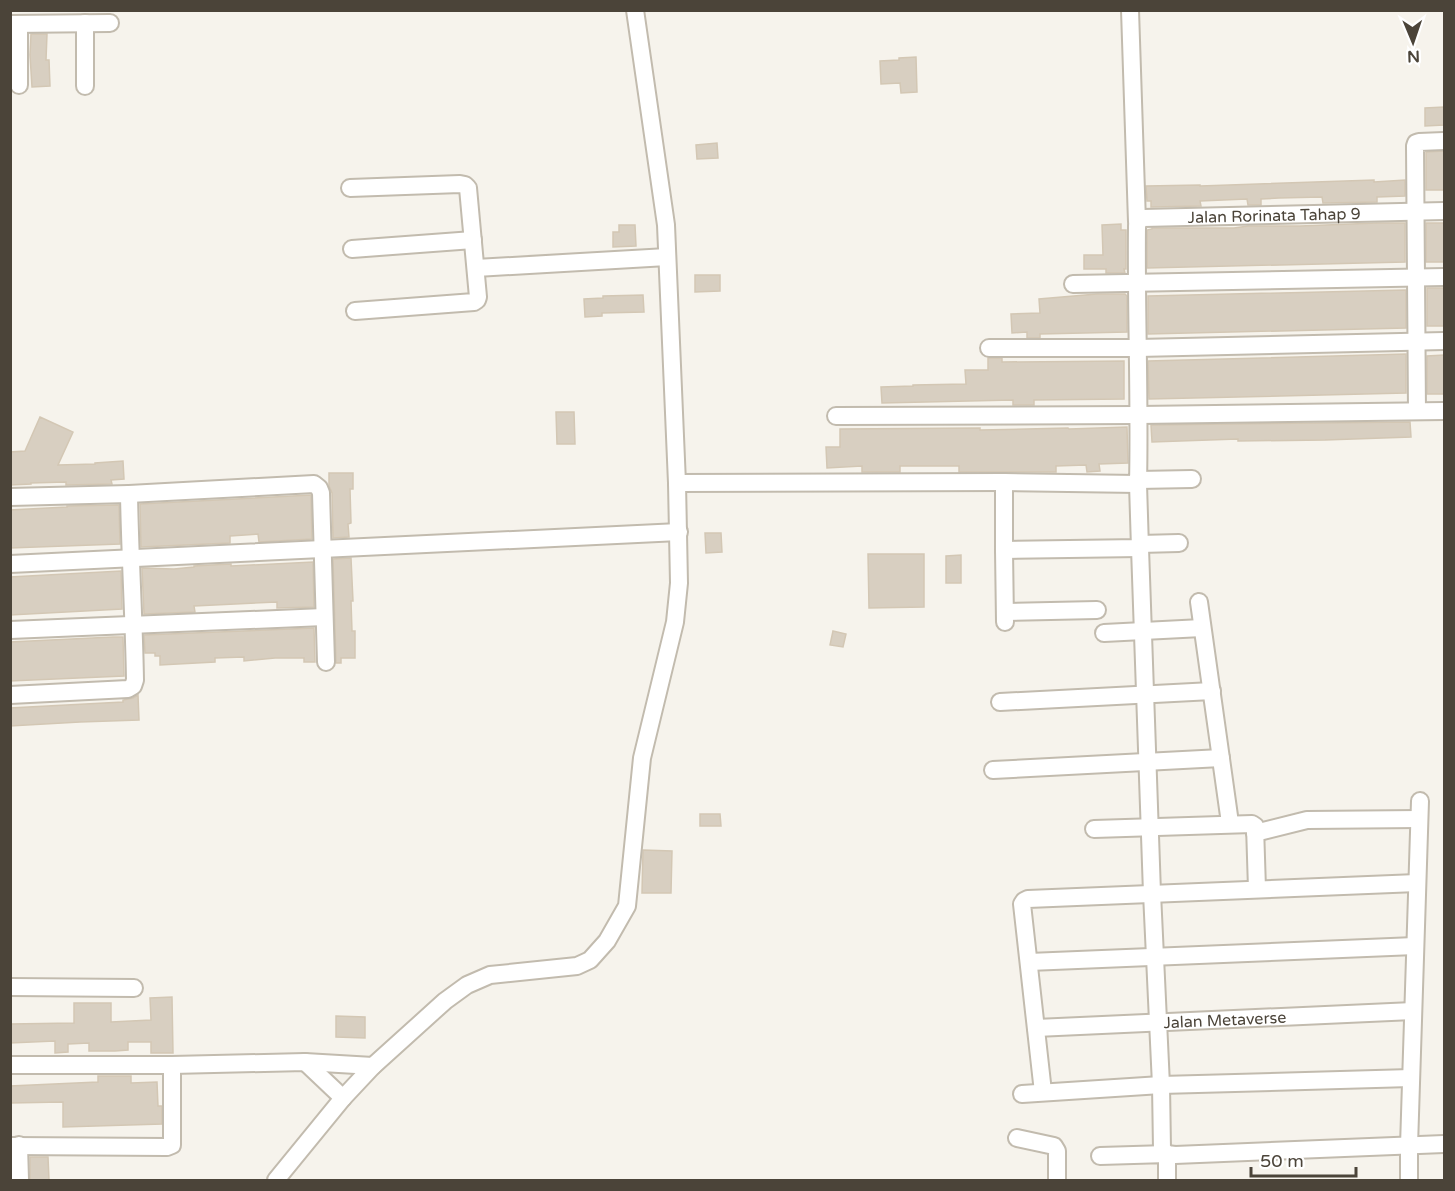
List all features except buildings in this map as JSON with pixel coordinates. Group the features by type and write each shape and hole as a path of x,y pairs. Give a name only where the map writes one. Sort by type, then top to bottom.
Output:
{"street":[{"path":"276,1180 343,1098 373,1066 445,1000 467,985 490,975 577,966 590,960 607,941 627,906 642,758 675,622 679,583 679,532 666,225 635,10"},
{"path":"1130,10 1137,224 1140,546 1162,1149 1167,1154 1167,1180"},
{"path":"85,23 85,86"},
{"path":"19,86 15,24 110,23"},
{"path":"1417,411 1416,143 1444,141"},
{"path":"350,188 465,185 468,188 478,297 474,302 355,311"},
{"name":"Jalan Rorinata Tahap 9","path":"1137,224 1143,218 1444,211"},
{"path":"352,249 473,240"},
{"path":"476,268 667,257"},
{"path":"1072,284 1444,277"},
{"path":"989,348 1138,348 1444,341"},
{"path":"836,416 1444,411"},
{"path":"677,483 1138,482 1192,479"},
{"path":"1004,482 1005,618 1097,610"},
{"path":"10,497 129,494 315,484 321,493 326,662"},
{"path":"10,695 128,689 133,686 135,680 134,624 129,494"},
{"path":"10,564 679,532"},
{"path":"1004,550 1179,543"},
{"path":"1199,602 1230,823"},
{"path":"10,630 324,617"},
{"path":"1104,633 1202,628"},
{"path":"1000,702 1212,691"},
{"path":"993,770 1221,758"},
{"path":"1409,1180 1420,801"},
{"path":"1255,833 1306,820 1419,819"},
{"path":"1094,830 1230,823 1252,824 1255,826 1257,889"},
{"path":"1043,1092 1022,904 1024,901 1152,893 1417,883"},
{"path":"1029,962 1415,946"},
{"path":"10,987 134,988"},
{"name":"Jalan Metaverse","path":"1036,1028 1413,1011"},
{"path":"10,1065 305,1062 373,1066"},
{"path":"305,1062 343,1098"},
{"path":"20,1180 15,1145 167,1147 172,1144 172,1065"},
{"path":"1022,1094 1161,1085 1411,1078"},
{"path":"1017,1138 1054,1146 1057,1151 1056,1180"},
{"path":"1100,1156 1444,1144"}]}
